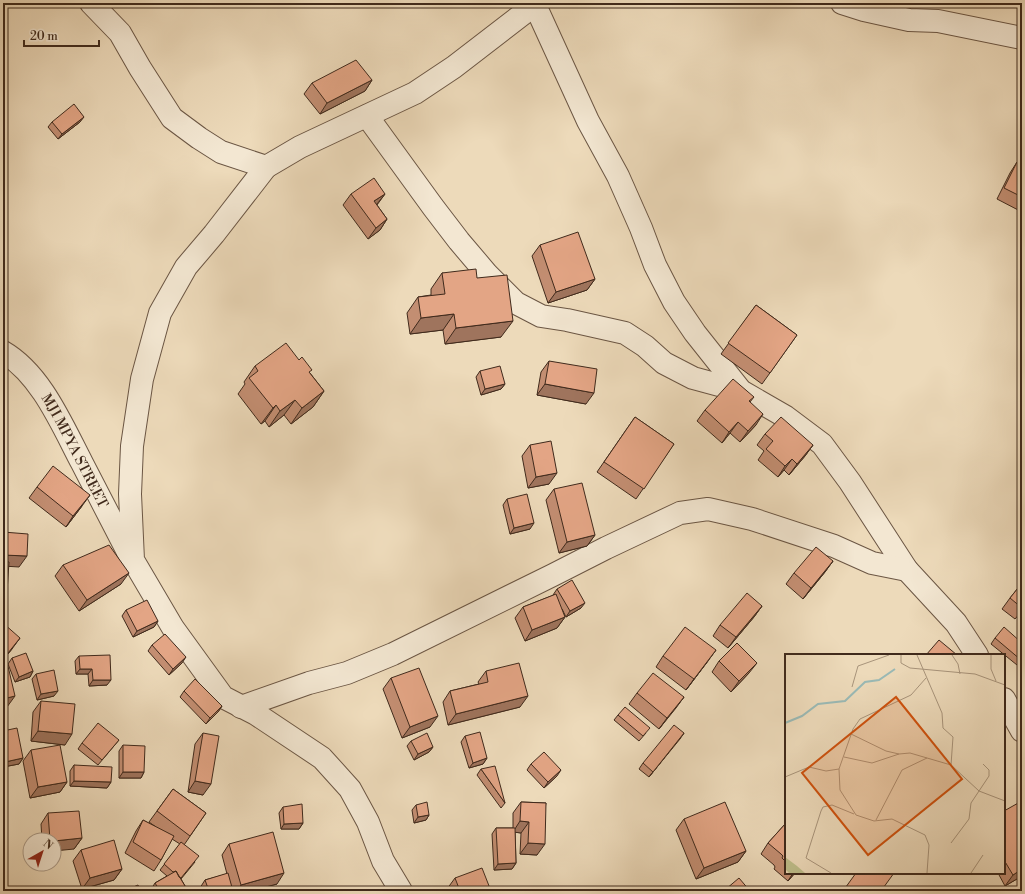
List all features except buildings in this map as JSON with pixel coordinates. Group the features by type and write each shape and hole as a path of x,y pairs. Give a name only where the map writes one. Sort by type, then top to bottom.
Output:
{"street":[{"path":"91,3 120,33 140,68 172,118 221,152 266,167"},
{"path":"842,3 864,10 909,20 938,22 1022,38"},
{"path":"133,560 130,494 132,446 142,379 160,313 186,267 214,234 266,167 300,147 415,93 454,67 536,4 588,121 618,176 641,228 655,265 674,302 695,333 742,391"},
{"path":"367,116 459,241 487,274 516,303 541,316 567,320 625,334 645,346 664,363 693,378 742,391 786,417 822,444 850,482 907,570 956,623 976,654"},
{"name":"MJI MPYA STREET","path":"3,352 26,371 43,392 133,560 173,628 222,697 256,714 322,758 350,789 368,822 383,861 401,891"},
{"path":"241,707 309,683 347,674 393,654 680,512 708,509 752,519 834,546 872,563 907,570"},
{"path":"1005,701 1022,731"}]}
